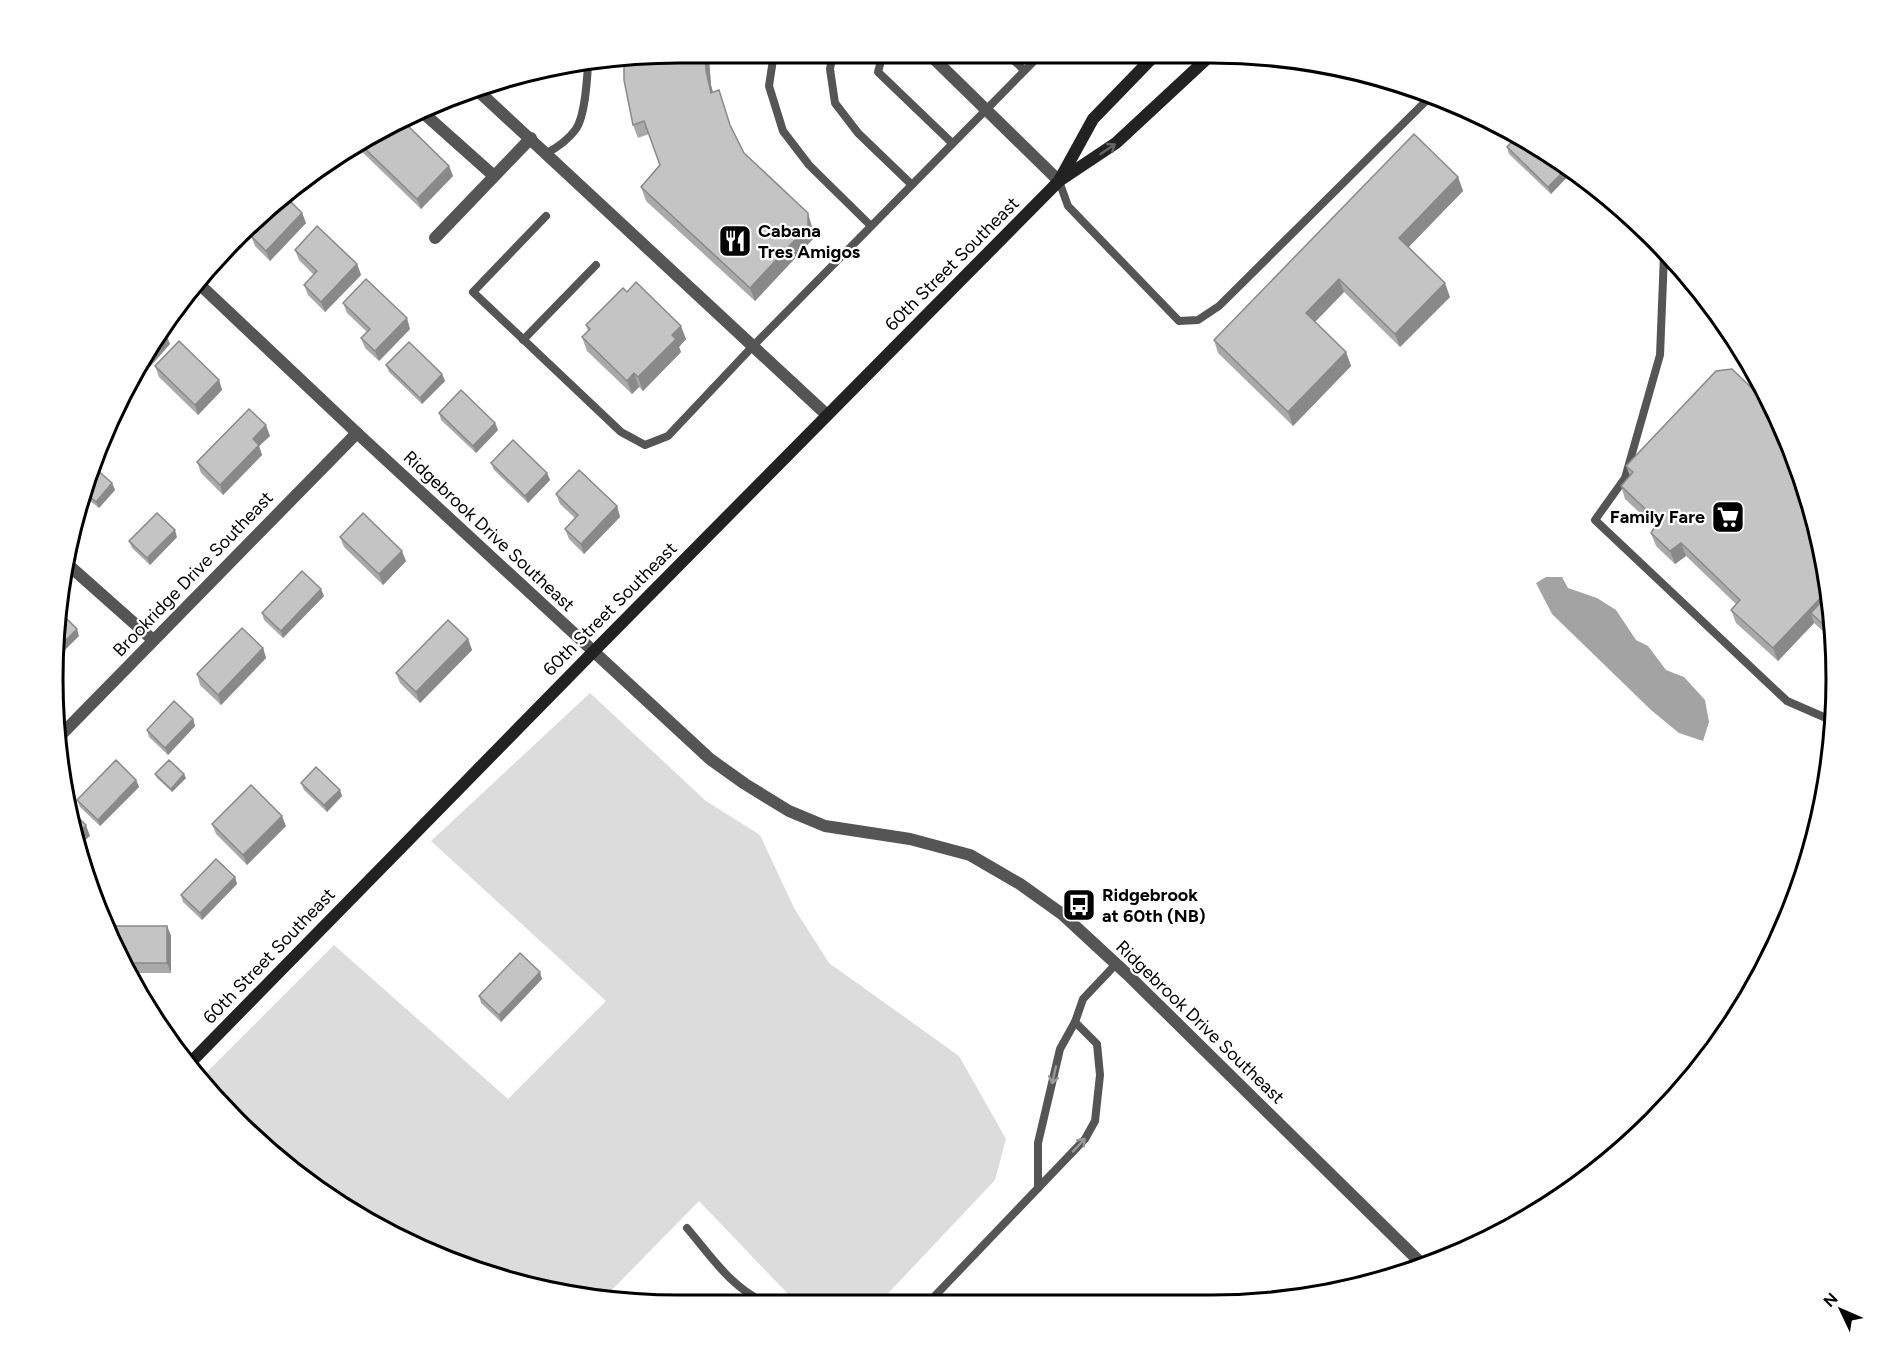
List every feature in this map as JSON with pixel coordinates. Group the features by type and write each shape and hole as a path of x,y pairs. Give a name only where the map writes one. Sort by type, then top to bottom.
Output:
{"main road":[{"name":"60th Street Southeast","path":"1059,181 1093,119 1146,63"},
{"name":"60th Street Southeast","path":"194,1059 1059,181 1116,143 1202,63"}],"street":[{"path":"939,63 1059,181"},
{"path":"483,95 826,415"},
{"path":"428,117 494,176"},
{"path":"435,238 531,138"},
{"name":"Ridgebrook Drive Southeast","path":"203,288 710,759 789,811 825,826 910,839 970,855 1020,884 1062,914 1116,964 1417,1259"},
{"name":"Brookridge Drive Southeast","path":"65,731 357,433"},
{"path":"73,569 153,640"}],"lane":[{"path":"772,63 769,86 783,131 809,165 871,226"},
{"path":"831,63 835,104 858,133 911,184"},
{"path":"880,63 878,72 951,143"},
{"path":"1017,63 1024,70"},
{"path":"546,216 472,292 621,432 645,445 668,436 753,346 1031,63"},
{"path":"547,153 562,144 577,128 587,87 588,70"},
{"path":"1059,181 1068,206 1179,321 1198,320 1219,306 1425,102"},
{"path":"1663,261 1659,355 1624,478 1595,520 1787,701 1825,718"},
{"path":"523,340 596,265"},
{"path":"1038,1188 1038,1143 1060,1049 1076,1022 1083,999 1116,964"},
{"path":"936,1295 1085,1139 1095,1121 1100,1075 1097,1044 1076,1022"},
{"path":"687,1227 728,1276 750,1295"}],"shaded area":[{"path":"1546,577 1562,577 1568,588 1597,598 1616,610 1636,640 1648,646 1666,670 1684,677 1705,700 1709,722 1703,741 1679,733 1651,710 1552,614 1536,583"},
{"path":"590,693 706,801 760,835 794,908 829,963 959,1056 1006,1139 995,1180 887,1295 789,1295 699,1201 611,1291 559,1283 481,1262 443,1248 371,1212 304,1168 273,1142 243,1115 206,1073 334,945 508,1099 606,1001 431,841"}],"building":[{"path":"706,63 711,93 719,90 730,125 744,153 808,213 808,226 750,288 641,187 660,165 644,121 633,125 624,80 624,66"},
{"path":"408,126 449,166 417,199 366,149"},
{"path":"1414,134 1458,177 1399,238 1445,283 1395,334 1339,279 1306,313 1346,352 1288,412 1214,340"},
{"path":"1511,142 1561,174 1548,187 1507,147"},
{"path":"290,201 302,213 266,251 251,236"},
{"path":"317,226 357,264 321,302 304,285 317,271 295,250"},
{"path":"366,279 407,318 375,351 361,338 370,329 343,303"},
{"path":"636,282 681,326 672,335 676,339 638,377 634,373 627,381 582,337 590,329 586,325 623,288 627,292"},
{"path":"179,341 219,380 195,405 155,366"},
{"path":"409,342 442,374 420,398 386,365"},
{"name":"Family Fare","path":"1732,369 1752,389 1762,407 1793,481 1814,559 1821,598 1773,648 1731,610 1740,600 1681,543 1670,551 1651,533 1658,521 1621,486 1633,472 1626,466 1716,371"},
{"path":"461,390 495,423 473,446 439,413"},
{"path":"249,409 266,425 253,439 259,445 220,485 197,462"},
{"path":"513,440 547,473 525,496 491,463"},
{"path":"579,470 617,506 581,544 565,529 578,515 556,494"},
{"path":"99,472 112,483 96,502 91,497"},
{"path":"157,513 175,530 147,558 129,541"},
{"path":"363,513 402,551 379,574 340,537"},
{"path":"302,571 321,589 281,631 262,613"},
{"path":"1821,602 1824,625 1811,613"},
{"path":"66,618 77,629 64,642"},
{"path":"448,620 468,639 416,692 396,673"},
{"path":"242,628 263,648 218,695 197,674"},
{"path":"174,701 193,719 165,748 147,730"},
{"path":"116,760 136,780 98,820 77,800"},
{"path":"169,760 184,774 171,789 155,774"},
{"path":"316,767 340,790 324,805 301,783"},
{"path":"251,785 282,816 243,855 212,824"},
{"path":"80,819 86,825 82,829"},
{"path":"216,859 235,877 200,913 181,895"},
{"path":"115,926 167,926 167,963 133,963"},
{"path":"520,953 540,972 499,1015 479,996"}],"place":[{"name":"Cabana Tres Amigos","path":"735,241"},
{"name":"Family Fare","path":"1728,517"},
{"name":"Ridgebrook at 60th (NB)","path":"1079,905"}]}
